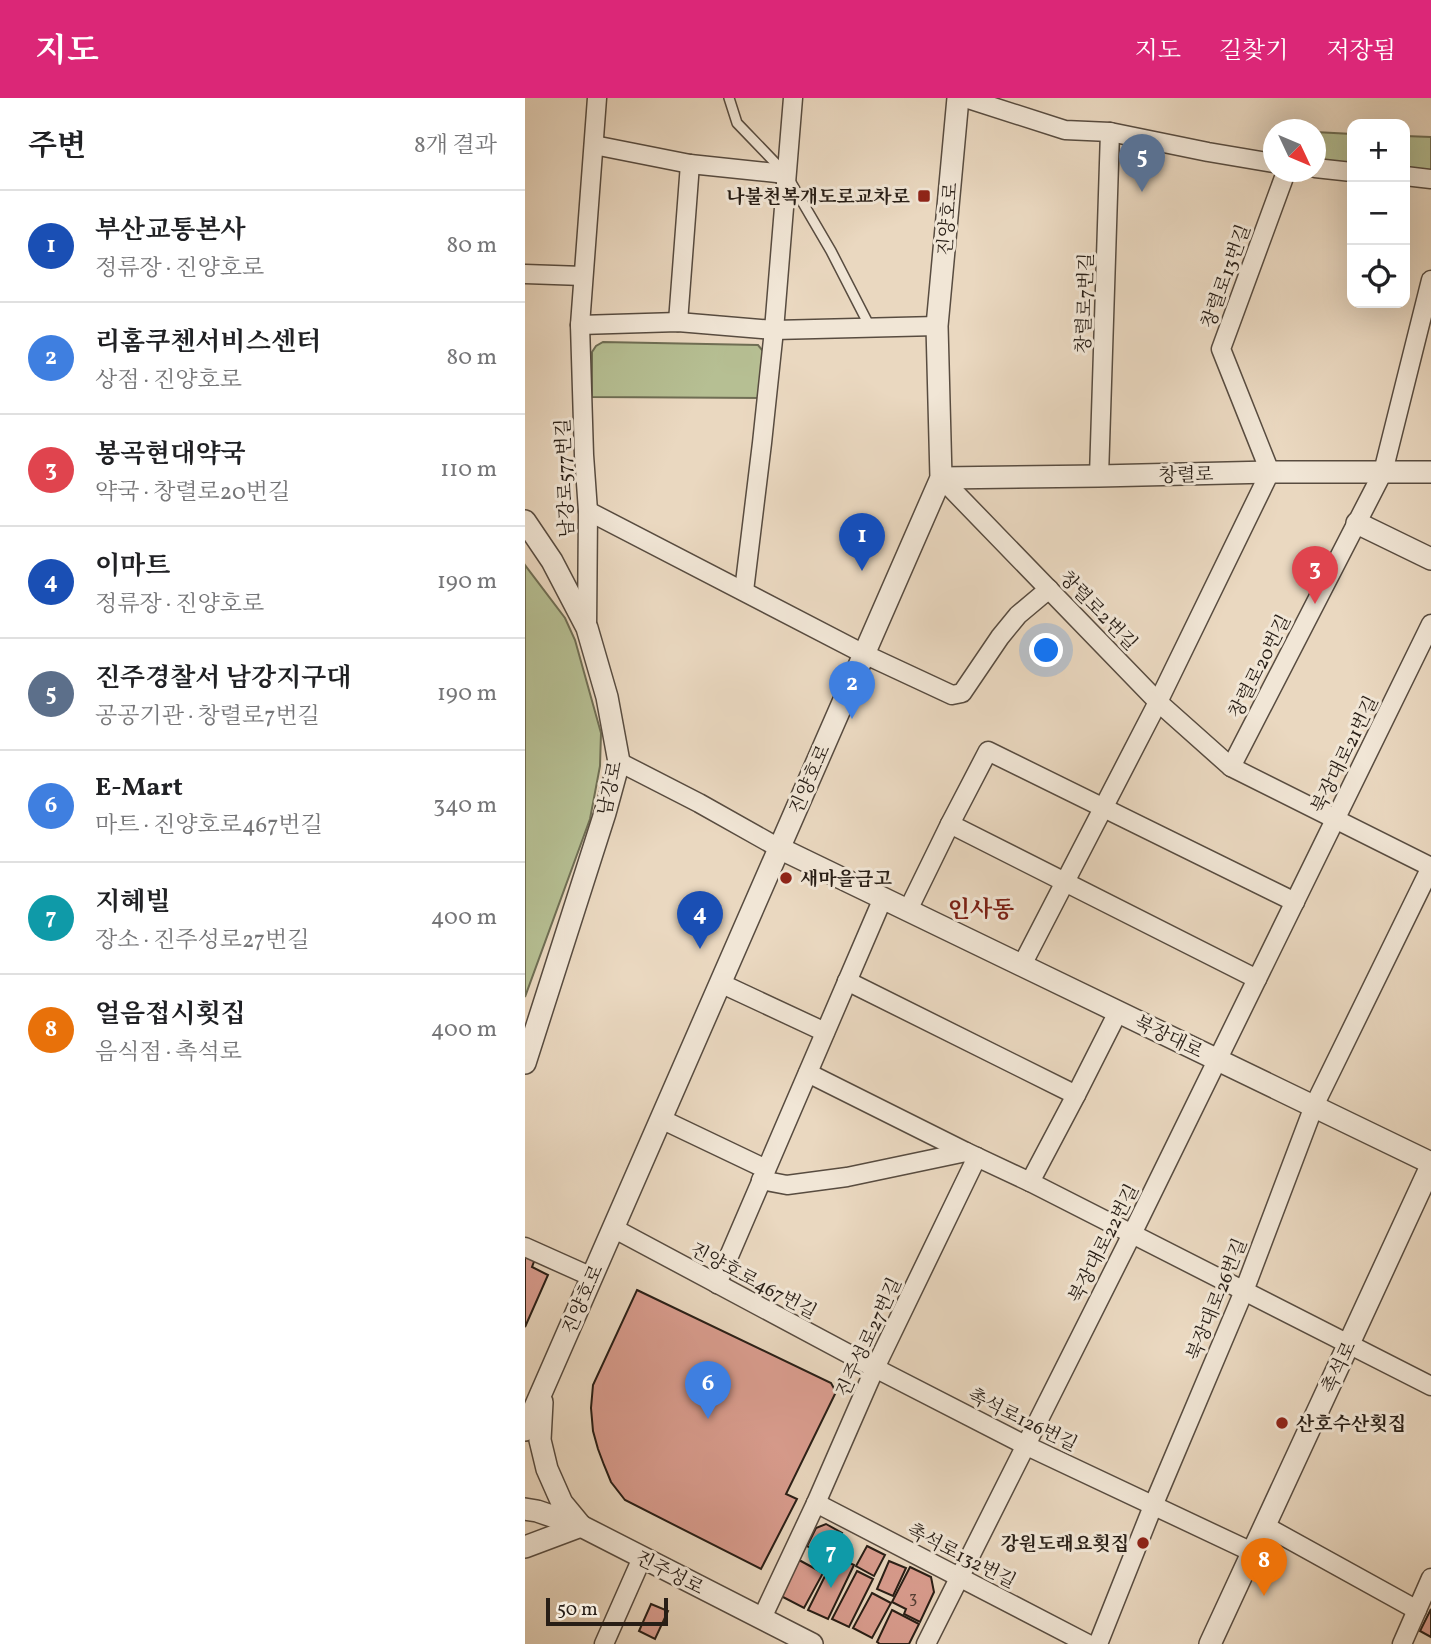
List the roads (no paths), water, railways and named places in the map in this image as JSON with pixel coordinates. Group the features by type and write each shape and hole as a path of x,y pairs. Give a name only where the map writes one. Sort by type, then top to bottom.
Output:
{"street":[{"name":"남강로577번길","path":"587,628 588,511 580,326 597,98"},
{"path":"744,592 774,330 793,98"},
{"name":"진양호로","path":"525,1430 534,1391 592,1278 941,478 937,326 958,98"},
{"path":"965,98 1065,130 1110,132 1263,161"},
{"name":"창렬로7번길","path":"1099,476 1110,132"},
{"path":"594,145 690,164 786,174"},
{"path":"678,322 690,164"},
{"path":"1326,169 1347,171"},
{"path":"1410,177 1431,179"},
{"name":"창렬로13번길","path":"1270,472 1221,349 1282,182"},
{"path":"525,274 583,276"},
{"name":"창렬로20번길","path":"1231,767 1383,472 1425,328 1431,280"},
{"path":"580,326 678,322 774,330 937,326"},
{"path":"1022,965 1158,702 1270,472"},
{"name":"창렬로","path":"941,478 1431,472"},
{"name":"창렬로2번길","path":"941,478 1158,702 1231,767 1431,867"},
{"path":"588,511 864,654 952,695 962,693 1018,615 1049,589"},
{"name":"남강로","path":"525,521 552,561 587,628 607,697 619,762 525,1063"},
{"path":"1357,523 1431,559"},
{"name":"북장대로21번길","path":"1218,1060 1431,624"},
{"path":"908,910 988,751 1295,902"},
{"path":"619,762 779,848"},
{"path":"950,824 1257,979"},
{"name":"북장대로","path":"779,848 1431,1164"},
{"name":"북장대로26번길","path":"1153,1506 1244,1292 1314,1106 1431,867"},
{"path":"717,1284 883,898"},
{"path":"847,981 1076,1095"},
{"path":"720,983 825,1032"},
{"path":"1030,1182 1118,1012"},
{"name":"북장대로22번길","path":"926,1644 1218,1060"},
{"path":"808,1073 1030,1182 1431,1386"},
{"path":"661,1119 787,1185 971,1155"},
{"name":"진주성로27번길","path":"762,1618 971,1155"},
{"name":"촉석로","path":"1210,1644 1431,1164"},
{"name":"진양호로467번길","path":"613,1227 875,1368"},
{"path":"525,1247 592,1278"},
{"name":"촉석로126번길","path":"875,1368 1025,1445 1252,1552"},
{"path":"525,1547 581,1526 562,1503 547,1469 540,1440 534,1391"},
{"name":"촉석로132번길","path":"816,1503 1088,1644"},
{"path":"1098,1644 1153,1506"},
{"name":"진주성로","path":"525,1509 581,1526 812,1644"},
{"path":"1265,1526 1417,1610"},
{"path":"604,1644 642,1558"},
{"path":"1402,1644 1431,1578"}],"lane":[{"path":"729,98 737,123 786,174 831,251 870,327"}],"place":[{"name":"진주경찰서 남강지구대","path":"1142,192"},
{"name":"나불천복개도로교차로","path":"924,196"},
{"name":"부산교통본사","path":"862,571"},
{"name":"봉곡현대약국","path":"1315,604"},
{"name":"리홈쿠첸서비스센터","path":"852,719"},
{"name":"새마을금고","path":"786,878"},
{"name":"이마트","path":"700,949"},
{"name":"E-Mart","path":"708,1419"},
{"name":"산호수산횟집","path":"1282,1423"},
{"name":"강원도래요횟집","path":"1143,1543"},
{"name":"지혜빌","path":"831,1588"},
{"name":"얼음접시횟집","path":"1264,1596"}],"district":[{"name":"인사동","path":"981,909"}]}
